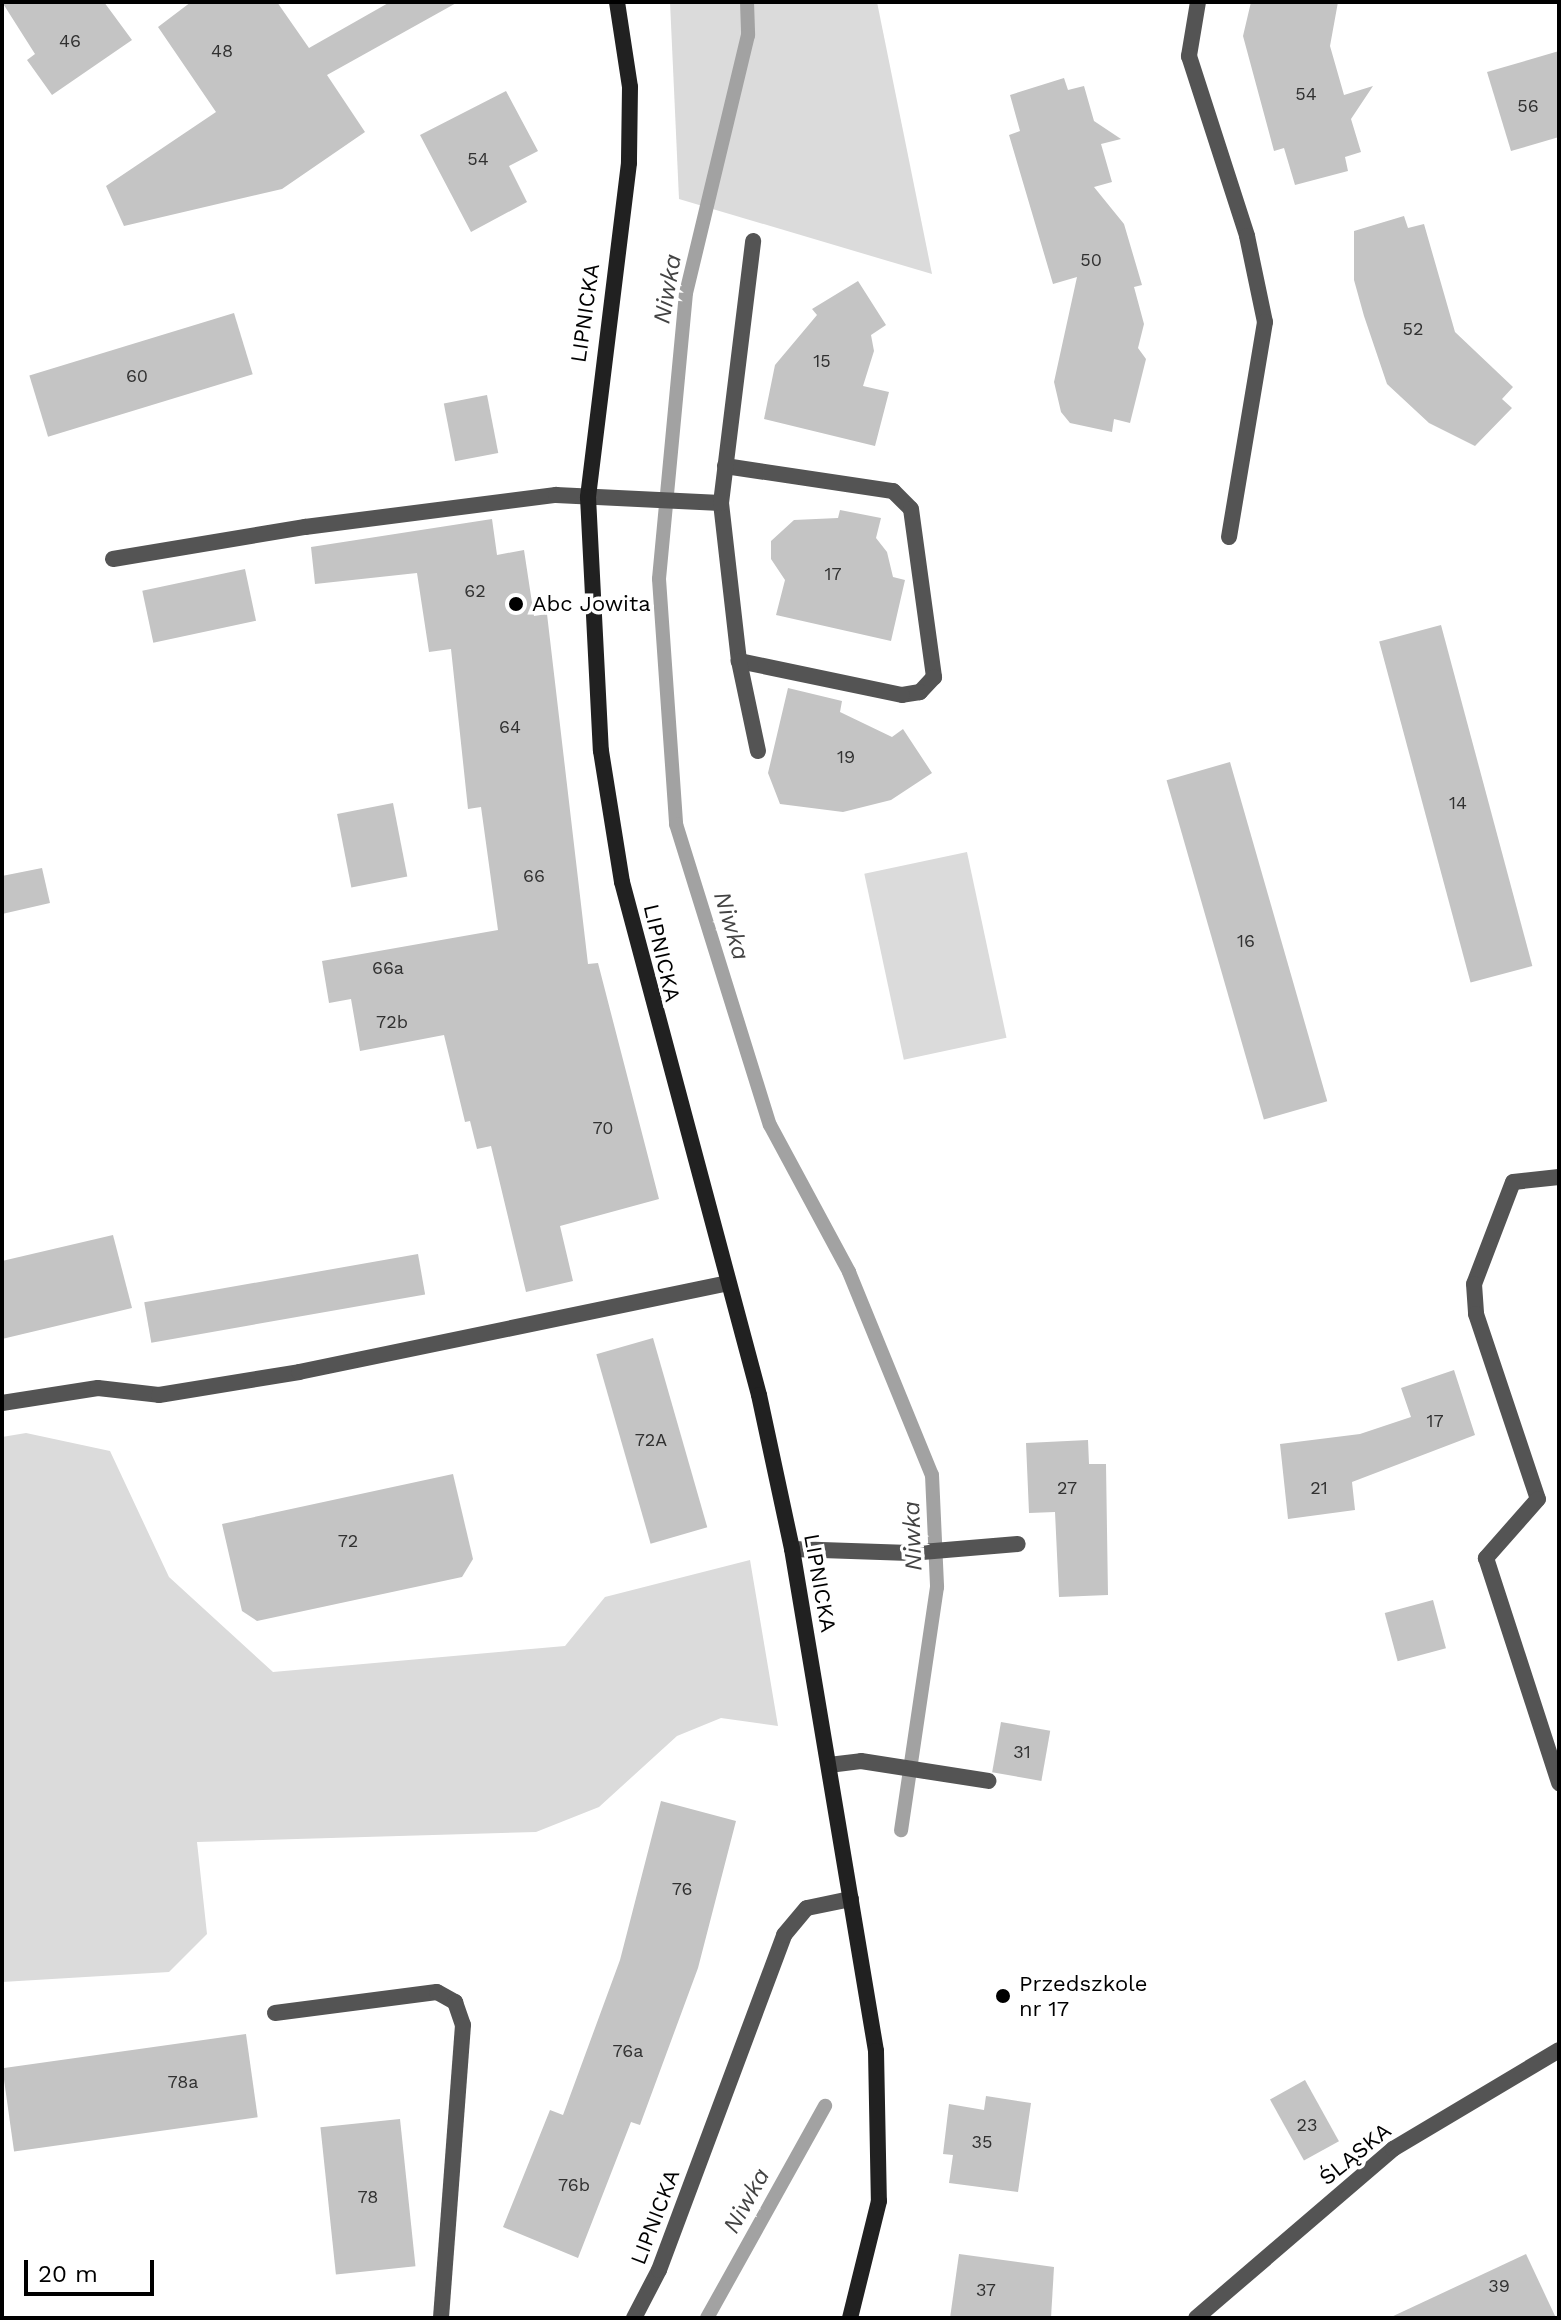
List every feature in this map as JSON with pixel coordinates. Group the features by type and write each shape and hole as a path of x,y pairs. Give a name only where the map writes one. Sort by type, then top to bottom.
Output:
{"street":[{"name":"LIPNICKA","path":"617,2 630,87 629,163 588,497 594,667 617,855 668,1073 728,1283 792,1549 876,2051 882,2151 872,2237 850,2318"},
{"path":"1198,2 1189,56 1247,236 1265,322 1229,537"},
{"path":"753,241 721,503 739,661 758,751"},
{"path":"725,466 893,491 911,509 934,677 920,692 902,695 739,661"},
{"path":"113,559 305,527 556,495 721,503"},
{"path":"1559,1177 1513,1182 1474,1284 1476,1314 1538,1499 1486,1558 1559,1783"},
{"path":"2,1403 98,1388 159,1395 252,1380 728,1283"},
{"path":"792,1549 910,1553 968,1551 1018,1544"},
{"path":"829,1765 885,1764 942,1776 988,1781"},
{"name":"LIPNICKA","path":"634,2318 659,2270 784,1935 807,1908 851,1899"},
{"path":"275,2013 437,1992 455,2002 463,2025 441,2318"},
{"name":"ŚLĄSKA","path":"1196,2318 1393,2149 1559,2050"}],"shaded area":[{"path":"670,2 877,2 932,274 679,199"},
{"path":"967,852 1007,1038 904,1060 864,874"},
{"path":"26,1433 110,1451 169,1577 273,1672 565,1646 605,1597 750,1560 778,1726 721,1718 677,1736 599,1807 536,1832 197,1842 207,1934 169,1972 2,1982 2,1437"}],"building":[{"path":"2,2 104,2 132,40 52,95 27,60 35,54"},
{"path":"191,2 277,2 309,48 390,2 458,2 327,75 365,132 282,189 124,226 106,186 216,112 158,27"},
{"path":"1251,2 1338,2 1330,46 1344,95 1373,86 1351,119 1361,152 1345,157 1348,171 1295,185 1284,148 1274,151 1243,36"},
{"path":"1559,51 1559,137 1511,151 1487,72"},
{"path":"1064,78 1068,90 1084,86 1094,121 1121,139 1101,144 1112,182 1094,187 1124,224 1142,285 1134,287 1144,324 1138,348 1146,359 1130,423 1114,419 1112,432 1070,423 1061,412 1054,382 1077,277 1053,284 1009,135 1020,131 1010,95"},
{"path":"506,91 538,151 509,166 527,202 471,232 420,135"},
{"path":"1404,216 1408,228 1424,224 1455,332 1513,387 1502,399 1512,408 1475,446 1429,423 1387,384 1364,316 1354,280 1354,231"},
{"path":"858,281 886,325 871,335 874,351 863,386 889,392 875,446 764,419 775,365 817,315 812,309"},
{"path":"234,313 253,374 48,437 29,376"},
{"path":"487,395 498,453 455,461 444,403"},
{"path":"840,510 881,518 876,538 887,552 893,577 905,580 891,641 776,615 785,580 771,559 771,541 794,520 838,518"},
{"path":"492,519 497,555 524,550 534,616 547,614 588,964 598,963 659,1199 560,1226 573,1281 526,1292 491,1146 477,1149 470,1121 465,1122 444,1035 360,1051 351,999 329,1003 322,961 498,930 481,807 468,809 451,649 429,652 417,573 315,584 311,547"},
{"path":"245,569 256,621 153,643 142,591"},
{"path":"1441,625 1532,966 1471,983 1379,642"},
{"path":"788,688 842,701 840,712 892,737 903,729 932,773 891,800 843,812 780,804 768,773"},
{"path":"1230,762 1327,1101 1264,1120 1167,780"},
{"path":"393,803 407,877 351,887 337,814"},
{"path":"42,868 50,903 2,914 2,876"},
{"path":"113,1235 132,1308 2,1339 2,1261"},
{"path":"418,1254 425,1294 151,1343 144,1302"},
{"path":"653,1338 707,1527 651,1544 596,1354"},
{"path":"1454,1370 1475,1435 1352,1482 1355,1510 1288,1519 1280,1444 1360,1434 1411,1417 1401,1388"},
{"path":"1088,1440 1089,1464 1106,1464 1108,1595 1059,1597 1055,1512 1029,1513 1026,1443"},
{"path":"453,1474 473,1559 462,1577 257,1621 242,1611 222,1524"},
{"path":"1433,1600 1446,1648 1398,1661 1385,1613"},
{"path":"1001,1722 1050,1731 1041,1781 992,1772"},
{"path":"661,1801 736,1821 698,1968 640,2125 631,2122 578,2258 503,2227 550,2110 563,2115 620,1960"},
{"path":"246,2034 258,2117 14,2151 2,2068"},
{"path":"1305,2080 1339,2141 1304,2161 1270,2099"},
{"path":"986,2096 1031,2103 1018,2192 949,2183 953,2155 943,2154 949,2104 984,2110"},
{"path":"400,2119 415,2266 336,2275 320,2127"},
{"path":"959,2254 1054,2267 1051,2318 950,2318"},
{"path":"1526,2254 1556,2318 1389,2318"}],"waterway":[{"name":"Niwka","path":"747,2 748,35 686,293 659,579 676,824 770,1125 849,1272 932,1475 937,1587 901,1830"},
{"name":"Niwka","path":"707,2318 825,2106"}],"place":[{"name":"Abc Jowita","path":"516,604"},
{"name":"Przedszkole nr 17","path":"1003,1996"}]}
